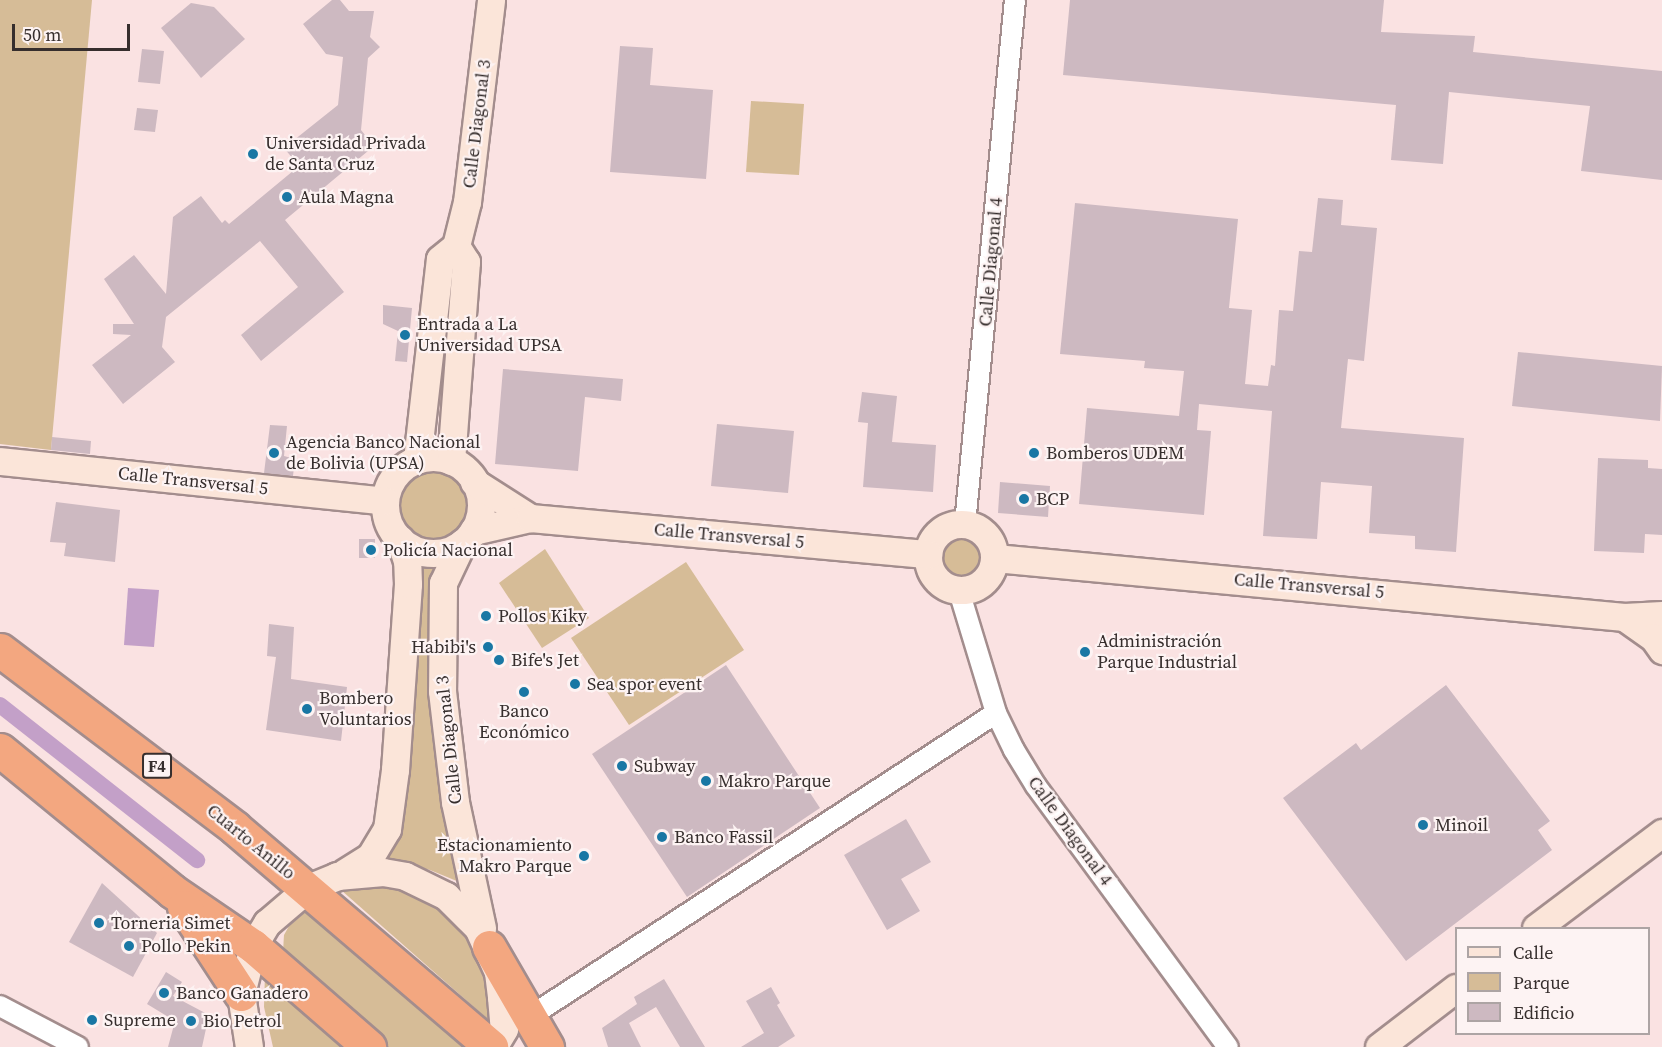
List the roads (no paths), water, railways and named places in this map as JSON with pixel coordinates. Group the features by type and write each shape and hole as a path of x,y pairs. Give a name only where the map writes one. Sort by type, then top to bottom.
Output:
{"highway":[{"name":"Cuarto Anillo","path":"0,650 323,882 504,1035"},
{"path":"0,750 172,891 253,945 369,1047"},
{"path":"172,891 240,994"},
{"path":"487,943 504,1035 547,1047"}],"main road":[{"name":"Calle Diagonal 3","path":"417,460 440,259 456,246 467,202 490,0"},
{"path":"451,461 466,262 456,246"},
{"path":"433,321 461,324"},
{"path":"249,1047 240,994 253,945 280,910 323,882 370,857 387,829 395,770 408,584 407,561 400,539 390,526 385,501 395,476 417,460 434,457 451,461 474,482 481,506 467,537 447,551 430,553 400,539"},
{"name":"Calle Transversal 5","path":"0,461 385,501"},
{"name":"Calle Transversal 5","path":"474,482 530,518"},
{"name":"Calle Transversal 5","path":"467,537 530,518 928,554"},
{"path":"965,524 989,539 995,558 988,578 970,590 959,591 939,583 928,564 928,554 937,535 945,529 965,524"},
{"name":"Calle Diagonal 3","path":"467,537 443,583 442,691 455,802 487,943"},
{"name":"Calle Transversal 5","path":"995,558 1624,617 1662,615"},
{"name":"Calle Transversal 5","path":"1624,617 1653,636 1662,650"},
{"path":"1537,927 1661,834"},
{"path":"323,882 383,872 427,884 464,910 487,943"},
{"path":"1379,1047 1455,989"}],"street":[{"name":"Calle Diagonal 4","path":"965,524 1015,0"},
{"name":"Calle Diagonal 4","path":"959,591 996,713 1036,786 1228,1047"},
{"path":"504,1035 996,713"},
{"path":"0,1006 78,1047"}],"waterway":[{"path":"0,705 197,860"}],"place":[{"name":"Universidad Privada de Santa Cruz","path":"253,154"},
{"name":"Aula Magna","path":"287,197"},
{"name":"Entrada a La Universidad UPSA","path":"405,335"},
{"name":"Agencia Banco Nacional de Bolivia (UPSA)","path":"274,453"},
{"name":"Bomberos UDEM","path":"1034,453"},
{"name":"BCP","path":"1024,499"},
{"name":"Policía Nacional","path":"371,550"},
{"name":"Pollos Kiky","path":"486,616"},
{"name":"Habibi's","path":"488,647"},
{"name":"Administración Parque Industrial","path":"1085,652"},
{"name":"Bife's Jet","path":"499,660"},
{"name":"Sea spor event","path":"575,684"},
{"name":"Banco Económico","path":"524,692"},
{"name":"Bombero Voluntarios","path":"307,709"},
{"name":"Subway","path":"622,766"},
{"name":"Makro Parque","path":"706,781"},
{"name":"Minoil","path":"1423,825"},
{"name":"Banco Fassil","path":"662,837"},
{"name":"Estacionamiento Makro Parque","path":"584,856"},
{"name":"Torneria Simet","path":"99,923"},
{"name":"Pollo Pekin","path":"129,946"},
{"name":"Banco Ganadero","path":"164,993"},
{"name":"Supreme","path":"92,1020"},
{"name":"Bio Petrol","path":"191,1021"}]}
